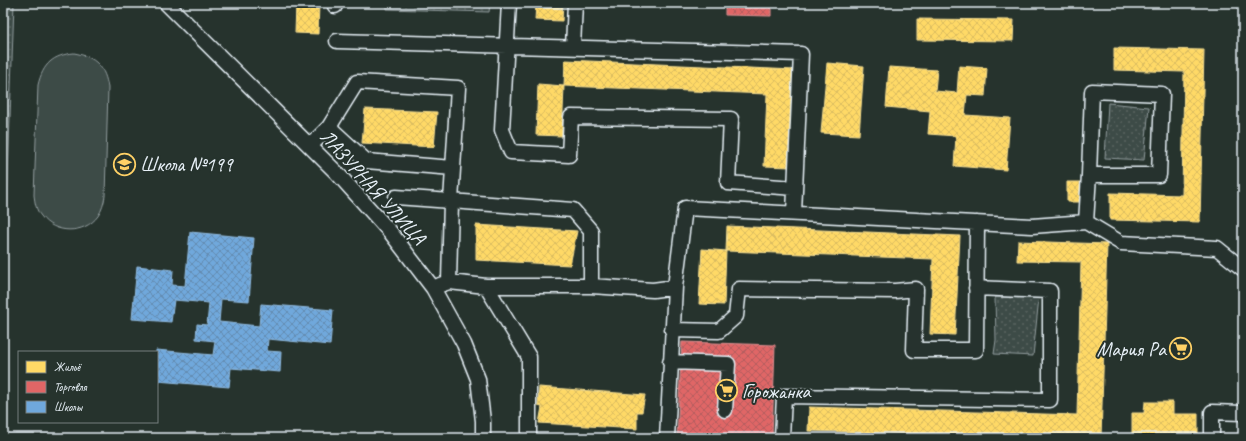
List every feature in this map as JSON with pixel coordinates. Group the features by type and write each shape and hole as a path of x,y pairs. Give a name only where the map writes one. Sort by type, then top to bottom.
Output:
{"street":[{"name":"ЛАЗУРНАЯ УЛИЦА","path":"166,3 337,173 391,233 432,288 464,344 478,379 483,421 483,438"},
{"path":"509,3 502,130 511,152 569,155 571,117 731,119 728,183 795,188"},
{"path":"573,47 575,3"},
{"path":"337,41 801,54 794,214"},
{"path":"310,146 330,127 357,82 458,88 449,282"},
{"path":"1086,222 1092,91 1162,94 1159,175 1089,174"},
{"path":"330,127 366,161 454,168"},
{"path":"396,197 573,210 591,231 591,286"},
{"path":"667,438 675,287 685,208 1032,226 1086,222 1121,244 1217,248 1243,269"},
{"path":"672,330 719,331 736,316 739,289 895,292 916,289 914,350 976,350 977,223"},
{"path":"432,288 449,282 486,286 591,286 652,290 675,287"},
{"path":"486,286 529,358 529,438"},
{"path":"782,438 784,396 1050,400 1050,291 976,288"},
{"path":"670,362 728,364 725,410"},
{"path":"1212,438 1212,412 1243,413"}],"shaded area":[{"path":"3,3 14,3 3,319"},
{"path":"387,3 490,3 489,12 387,9"},
{"path":"74,53 94,60 102,69 107,81 105,196 101,211 92,222 85,227 69,230 53,226 41,216 35,204 34,195 38,85 43,71 50,62 60,56"},
{"path":"1108,103 1149,107 1144,160 1105,158"},
{"path":"995,297 1039,297 1033,356 994,354 996,340"},
{"path":"3,434 70,434 70,438 3,438"}],"building: Жильё":[{"path":"296,3 319,3 318,34 295,33"},
{"path":"536,3 563,3 562,21 535,20"},
{"path":"917,19 1014,20 1013,41 917,40"},
{"path":"1114,48 1204,50 1200,222 1110,220 1110,193 1182,195 1184,72 1114,70"},
{"path":"565,60 795,70 791,167 764,166 767,94 564,86"},
{"path":"827,63 864,66 859,135 821,133"},
{"path":"959,66 987,68 985,96 967,95 965,115 1010,118 1006,170 954,166 956,136 928,134 930,111 886,107 889,67 937,70 935,91 957,93"},
{"path":"538,84 564,86 562,136 536,135"},
{"path":"365,109 437,112 434,147 362,143"},
{"path":"1067,182 1081,182 1081,202 1067,202"},
{"path":"476,225 577,231 570,265 476,260"},
{"path":"727,226 960,236 955,335 930,334 933,259 726,251"},
{"path":"1018,241 1107,244 1101,438 808,431 809,407 1077,415 1081,262 1017,261"},
{"path":"702,249 726,251 724,305 699,304"},
{"path":"539,387 645,395 642,412 637,412 637,429 539,423 542,407 538,406"},
{"path":"1145,402 1173,402 1173,414 1198,414 1198,438 1132,438 1132,413 1144,413"}],"building: Торговля":[{"path":"725,3 771,3 771,16 725,15"},
{"name":"Горожанка","path":"682,342 775,345 772,438 677,438"}],"building: Школы":[{"path":"190,232 254,238 249,301 221,299 219,322 259,326 261,304 333,310 330,345 268,339 267,351 281,352 280,372 231,368 229,387 158,381 158,351 156,350 213,355 215,341 196,339 197,324 207,325 209,303 174,300 171,322 132,319 137,266 173,270 172,285 185,286"}],"place":[{"name":"Школа №199","path":"125,164"},
{"name":"Мария Ра","path":"1181,349"},
{"name":"Горожанка","path":"726,391"}]}
